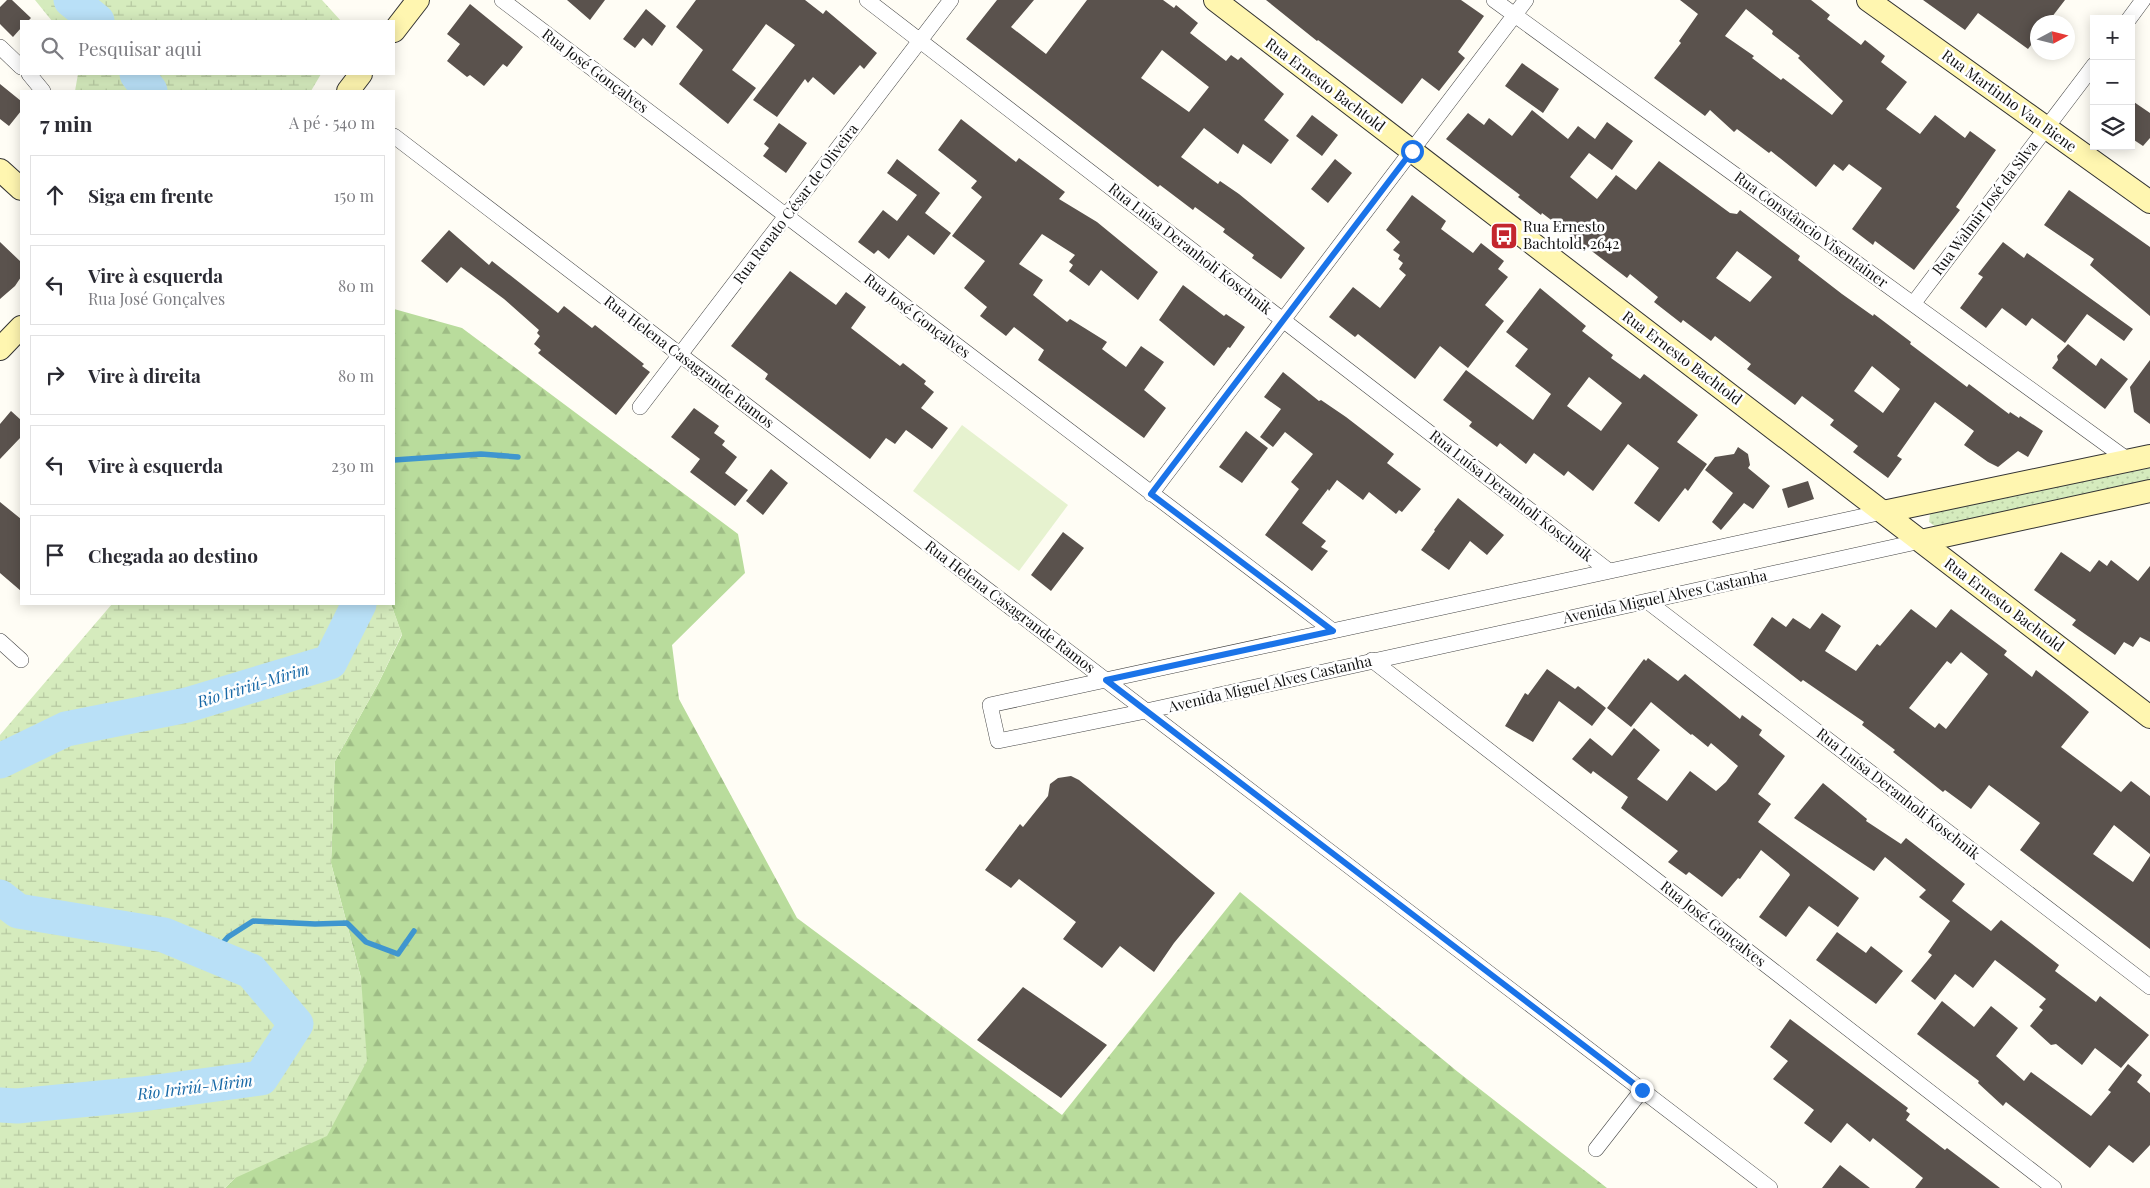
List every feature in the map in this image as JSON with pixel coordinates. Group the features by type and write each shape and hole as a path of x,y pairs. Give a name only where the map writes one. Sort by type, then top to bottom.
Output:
{"street":[{"path":"395,30 418,0"},
{"name":"Rua José Gonçalves","path":"502,0 1333,631"},
{"name":"Rua Luísa Deranholi Koschnik","path":"867,0 1609,571"},
{"name":"Rua Renato César de Oliveira","path":"640,407 951,0"},
{"name":"Rua Ernesto Bachtold","path":"1215,0 2150,716"},
{"name":"Rua Constâncio Visentainer","path":"1494,0 2128,460"},
{"path":"1151,494 1526,0"},
{"name":"Rua Martinho Van Biene","path":"1868,0 2150,202"},
{"path":"2132,15 2143,0"},
{"path":"0,47 20,66"},
{"name":"Rua Walmir José da Silva","path":"1913,304 2090,70"},
{"path":"30,75 42,90"},
{"path":"349,90 360,75"},
{"name":"Rua Helena Casagrande Ramos","path":"395,137 1770,1188"},
{"path":"0,170 20,188"},
{"path":"0,349 20,328"},
{"name":"Avenida Miguel Alves Castanha","path":"2150,456 990,705 998,742 2150,491"},
{"name":"Rua Luísa Deranholi Koschnik","path":"1647,601 2150,987"},
{"path":"0,641 21,660"},
{"name":"Rua José Gonçalves","path":"1372,660 2054,1188"},
{"path":"1596,1149 1642,1090"}],"green space":[{"path":"35,0 322,0 340,20 51,20"},
{"path":"78,75 320,75 312,90 75,90"},
{"path":"395,309 462,328 738,534 745,573 672,645 679,699 797,918 1062,1115 1240,892 1458,1072 1607,1188 225,1188 235,1178 361,978 331,863 335,761 378,684 402,635 391,605 395,605"},
{"path":"962,425 1068,505 1019,571 913,491"},
{"path":"2150,468 2150,483 1936,527 1929,522 1930,514 1933,511"},
{"path":"111,605 391,605 402,634 378,684 335,761 331,863 361,978 367,1061 327,1136 235,1178 225,1188 0,1188 0,735"}],"building":[{"path":"7,0 12,0 31,18 29,20 20,20 20,29 13,37 0,24 0,7"},
{"path":"567,0 605,0 590,20"},
{"path":"696,0 805,0 823,14 826,10 877,53 864,69 860,65 834,95 813,77 808,83 805,79 777,117 753,100 795,45 766,24 732,70 756,88 728,124 679,84 703,50 676,27"},
{"path":"997,0 1034,0 1011,27 1046,54 1087,0 1163,0 1174,8 1176,5 1198,23 1190,33 1226,61 1231,55 1238,60 1241,57 1284,94 1264,120 1289,140 1271,164 1243,144 1238,154 1204,128 1181,157 1218,184 1220,181 1239,194 1305,248 1281,279 1252,258 1254,255 1223,232 1225,229 1195,207 1193,210 1160,185 1158,187 966,39","holes":["1162,50 1209,87 1189,112 1141,78"]},
{"path":"1266,0 1461,0 1484,16 1458,52 1465,58 1439,91 1422,78 1402,104 1317,41"},
{"path":"1680,0 1811,0 1830,15 1827,19 1861,45 1865,40 1885,56 1881,62 1907,82 1886,109 1920,134 1935,115 1965,138 1970,131 1996,150 1956,207 1960,210 1914,270 1875,241 1873,245 1852,229 1882,188 1849,164 1843,171 1834,164 1816,187 1771,151 1769,153 1737,129 1734,132 1710,110 1705,116 1654,78 1681,43 1679,41 1698,14","holes":["1746,9 1773,31 1772,34 1800,56 1798,58 1843,101 1832,115 1783,78 1781,80 1752,58 1754,56 1725,36"]},
{"path":"1923,0 2065,0 2053,15 2030,15 2030,46 2028,49 1978,13 1965,30"},
{"path":"470,4 523,47 507,67 503,64 484,86 470,75 467,77 447,61 460,44 447,34"},
{"path":"646,9 666,26 652,46 643,38 635,48 623,39"},
{"path":"1522,63 1559,89 1543,113 1505,86"},
{"path":"0,84 20,100 20,112 9,126 0,119"},
{"path":"2135,103 2150,113 2150,138 2143,146 2135,141"},
{"path":"1532,110 1568,139 1578,126 1595,139 1607,122 1633,141 1612,170 1589,153 1570,177 1597,199 1616,175 1636,190 1659,161 1730,213 1737,214 1740,210 1800,256 1798,260 1873,316 1874,314 1967,387 1969,384 2009,414 2010,412 2019,418 2020,416 2043,431 2028,457 2018,451 1998,467 1988,462 1964,445 1974,431 1935,402 1897,456 1902,459 1888,478 1853,452 1858,446 1830,425 1834,420 1802,396 1795,405 1747,369 1751,364 1715,336 1711,341 1683,320 1681,323 1654,302 1658,297 1630,274 1627,278 1542,213 1541,215 1518,197 1520,195 1446,139 1468,113 1484,125 1489,118 1512,136","holes":["1737,251 1772,277 1750,302 1716,278","1872,366 1900,389 1883,413 1854,391"]},
{"path":"1312,115 1338,135 1322,156 1296,136"},
{"path":"961,119 1016,162 1019,158 1065,192 1059,199 1097,222 1158,272 1138,300 1101,270 1089,286 1069,271 1073,265 1069,262 1075,255 1042,234 1019,264 1043,280 1033,295 1067,322 1070,319 1107,342 1102,349 1126,367 1141,346 1164,362 1144,390 1166,408 1144,438 1038,360 1044,350 1014,327 1006,336 980,316 987,307 964,288 985,261 952,236 982,197 971,188 977,181 938,150"},
{"path":"779,123 807,143 786,173 763,156 769,148 764,144"},
{"path":"897,159 940,193 925,213 951,233 934,255 908,235 889,259 878,250 874,254 858,242 883,210 897,221 917,195 887,173"},
{"path":"1335,159 1352,173 1328,203 1311,189"},
{"path":"2069,190 2150,247 2150,316 2090,265 2094,259 2044,225"},
{"path":"1412,195 1446,221 1441,229 1473,253 1481,243 1504,261 1498,269 1508,277 1485,305 1504,321 1468,368 1440,346 1415,379 1358,334 1355,337 1329,317 1353,287 1380,308 1406,275 1399,269 1403,263 1398,259 1400,255 1393,250 1400,242 1386,230"},
{"path":"449,230 489,265 492,261 558,313 564,306 592,328 595,325 644,364 642,366 650,372 616,415 538,353 541,350 534,344 540,336 537,333 539,330 504,299 461,267 447,283 421,261"},
{"path":"0,242 20,261 20,278 15,286 0,299"},
{"path":"2003,242 2024,258 2027,253 2133,329 2124,341 2087,314 2065,343 2032,318 2026,326 2002,308 1986,328 1960,308 1983,277 1978,274"},
{"path":"790,271 836,305 846,292 866,307 851,328 900,366 903,363 926,381 924,384 934,392 921,408 948,428 932,449 906,430 895,444 886,438 870,459 765,379 768,374 731,346"},
{"path":"1183,285 1224,316 1226,314 1245,327 1214,366 1159,320"},
{"path":"1540,288 1586,326 1582,331 1613,355 1611,358 1640,379 1644,374 1698,415 1677,442 1707,464 1688,491 1685,488 1659,522 1634,503 1659,468 1628,444 1593,491 1568,471 1564,476 1534,453 1526,464 1500,443 1497,447 1469,426 1472,422 1443,400 1466,370 1533,420 1551,394 1515,366 1528,349 1506,332","holes":["1589,377 1622,403 1601,431 1567,406"]},
{"path":"2068,344 2096,366 2101,358 2128,379 2105,409 2052,368 2058,360 2057,356"},
{"path":"2150,360 2150,424 2134,412 2130,387"},
{"path":"1283,372 1319,401 1321,400 1346,417 1394,454 1387,463 1421,489 1402,512 1399,510 1396,514 1369,492 1363,500 1337,480 1302,523 1326,541 1321,547 1328,551 1312,571 1265,535 1299,489 1291,482 1313,454 1285,432 1273,447 1260,437 1281,409 1264,397"},
{"path":"694,408 719,426 714,433 725,441 722,445 737,457 725,473 748,490 735,506 690,472 700,459 671,437"},
{"path":"11,411 20,419 20,438 0,459 0,424"},
{"path":"1246,431 1268,448 1242,483 1219,467"},
{"path":"1738,447 1748,454 1750,465 1748,468 1770,486 1753,509 1744,503 1721,530 1712,522 1733,493 1705,470 1715,457 1734,454"},
{"path":"771,469 788,483 763,515 746,501"},
{"path":"1808,481 1814,499 1788,508 1782,489"},
{"path":"1458,498 1504,535 1487,555 1470,541 1449,570 1421,550"},
{"path":"0,502 20,518 20,590 0,573"},
{"path":"1063,532 1084,548 1051,591 1031,575"},
{"path":"2061,552 2090,572 2099,560 2107,566 2111,560 2138,581 2150,566 2150,642 2140,637 2133,647 2124,642 2115,655 2072,625 2076,620 2034,590"},
{"path":"1911,609 1936,628 1951,609 2007,651 2004,655 2032,677 2036,670 2089,712 2061,747 2121,792 2131,781 2150,796 2150,854 2114,825 2093,854 2133,882 2150,856 2150,949 2020,850 2040,823 1989,785 1971,809 1945,790 1943,792 1893,752 1895,750 1862,725 1864,722 1803,680 1801,682 1753,645 1772,617 1786,627 1793,618 1810,629 1822,613 1841,626 1825,651 1856,671 1877,644 1880,646","holes":["1961,652 1988,674 1946,729 1939,723 1935,728 1909,708 1947,661 1951,664"]},
{"path":"1648,658 1678,681 1685,674 1740,719 1742,715 1762,730 1759,735 1785,756 1758,794 1771,804 1758,822 1859,898 1838,927 1809,906 1786,937 1759,917 1790,875 1761,850 1740,879 1738,878 1722,897 1689,872 1686,875 1668,862 1678,851 1621,808 1628,797 1593,771 1591,774 1572,759 1590,738 1612,756 1634,728 1660,750 1637,779 1667,801 1690,771 1716,791 1726,782 1738,766 1711,743 1708,747 1691,735 1651,702 1631,727 1607,708 1644,659 1646,661"},
{"path":"1547,669 1575,689 1578,686 1606,708 1592,726 1559,701 1533,742 1505,726 1525,693 1528,695"},
{"path":"1071,776 1079,780 1215,893 1174,943 1154,972 1120,946 1102,968 1063,939 1076,922 1019,879 1011,888 985,870 1020,824 1023,827 1048,796 1050,784 1058,778"},
{"path":"1823,783 1867,819 1866,821 1901,844 1906,838 1965,884 1952,901 1991,931 2001,920 2059,965 2055,971 2096,1002 2100,996 2149,1035 2121,1068 2095,1048 2082,1065 2056,1044 2051,1045 2030,1026 2043,1010 2039,1007 2046,999 1995,960 1973,988 1955,974 1935,1000 1911,981 1932,955 1928,952 1950,921 1919,897 1926,890 1885,857 1874,871 1794,818"},
{"path":"1837,932 1866,953 1871,946 1903,971 1876,1004 1816,960"},
{"path":"1023,987 1107,1045 1061,1098 977,1040"},
{"path":"1942,1001 1974,1027 1991,1006 2018,1028 1996,1056 2024,1081 2031,1072 2091,1116 2111,1092 2108,1090 2128,1064 2142,1075 2137,1082 2150,1093 2150,1145 2133,1163 2109,1145 2090,1168 2006,1102 2003,1106 1978,1083 1979,1081 1917,1034"},
{"path":"1790,1019 1908,1108 1906,1111 1910,1114 1906,1120 2000,1188 1915,1188 1923,1178 1873,1138 1870,1142 1847,1123 1831,1143 1804,1123 1814,1110 1773,1079 1788,1061 1770,1047"},
{"path":"1840,1165 1870,1188 1822,1188"}],"waterway":[{"name":"Rio Iririú-Mirim","path":"71,0 96,20"},
{"name":"Rio Iririú-Mirim","path":"138,75 149,90"},
{"path":"395,460 481,454 518,457"},
{"name":"Rio Iririú-Mirim","path":"0,761 66,729 187,705 330,662 358,605"},
{"name":"Rio Iririú-Mirim","path":"0,897 18,911 164,935 251,971 296,1024 261,1078 142,1094 17,1106 0,1105"},
{"path":"212,955 228,937 253,921 315,924 347,923 366,942 398,954 414,931"}],"place":[{"name":"Rua Ernesto Bachtold, 2642","path":"1504,236"}],"route":[{"path":"1412,151 1151,494 1333,631 1106,680 1642,1090"}]}
